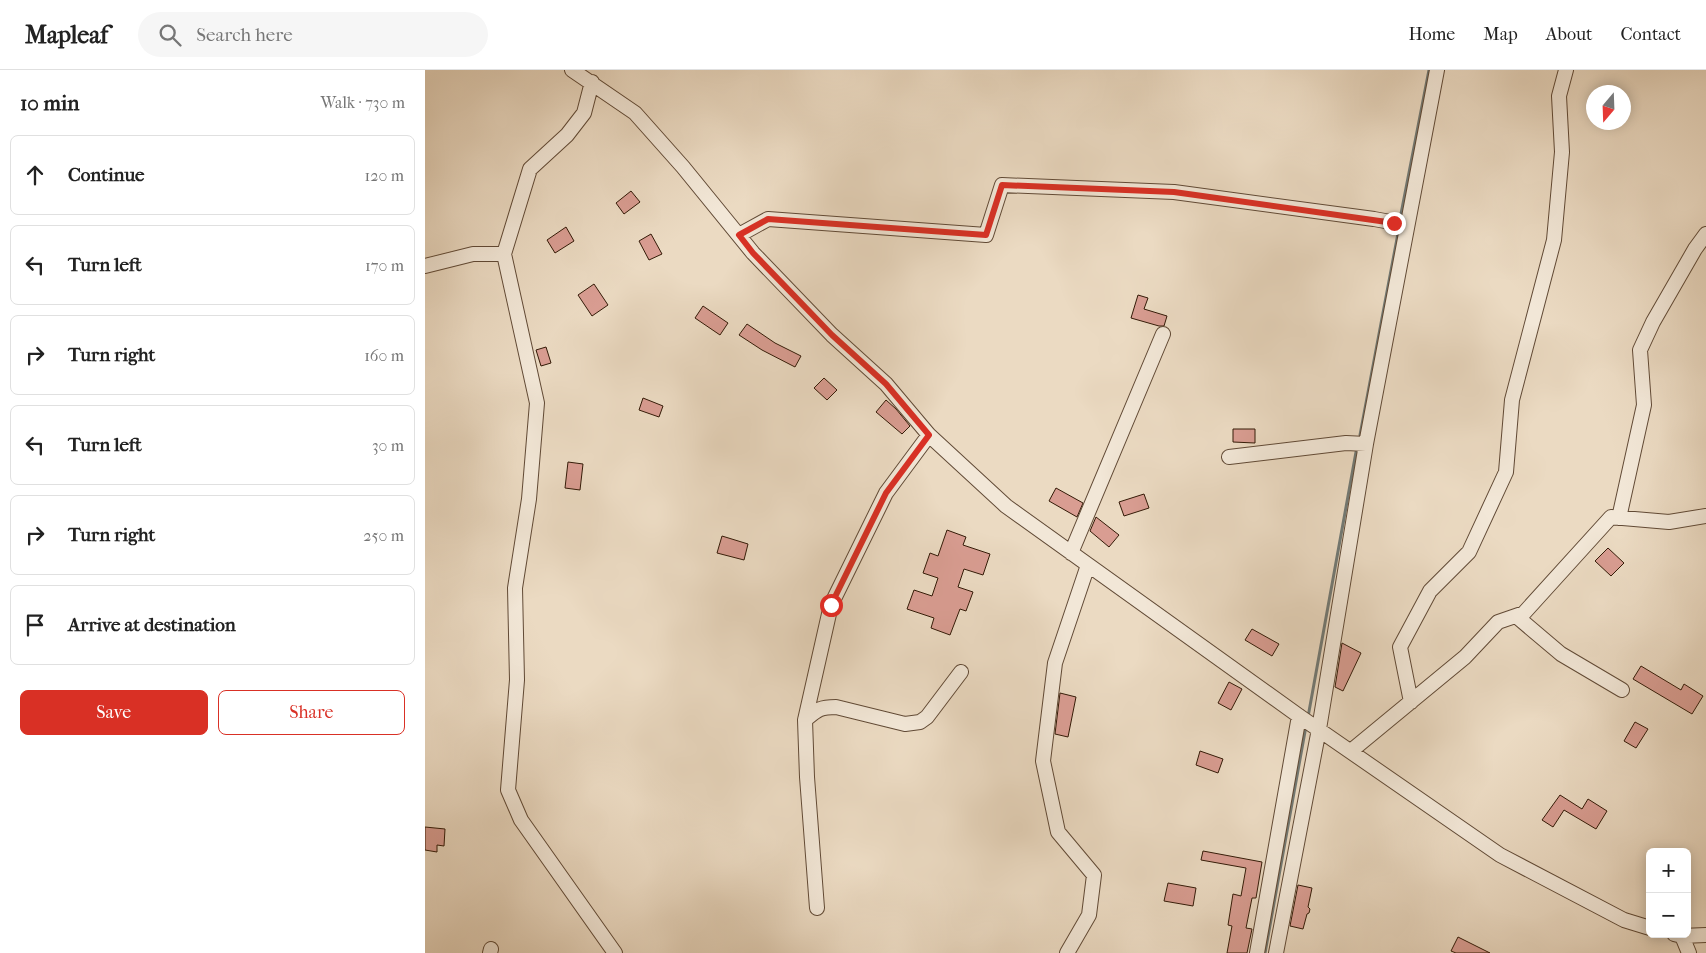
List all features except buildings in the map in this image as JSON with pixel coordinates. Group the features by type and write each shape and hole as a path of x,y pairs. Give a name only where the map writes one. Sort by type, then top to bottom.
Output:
{"street":[{"path":"572,70 593,82 635,113 683,167 753,253 832,335 886,384 929,435 1006,506 1299,716 1500,855 1624,920 1646,927"},
{"path":"1276,953 1366,444 1402,224 1437,70"},
{"path":"1411,702 1400,647 1430,591 1469,552 1505,472 1512,400 1554,240 1562,152 1559,96 1566,70"},
{"path":"593,82 584,113 567,135 530,169 504,254 537,403 529,499 515,588 517,680 509,790 521,820 615,953"},
{"path":"739,235 768,219 986,235 1002,185 1174,192 1402,224"},
{"path":"1619,518 1645,404 1640,350 1653,322 1695,249 1706,234"},
{"path":"425,266 473,254 504,254"},
{"path":"1071,553 1163,334"},
{"path":"817,908 807,777 805,720 831,605 886,493 929,435"},
{"path":"1229,458 1345,443 1366,444"},
{"path":"1351,752 1465,657 1498,622 1525,613 1611,517 1669,522 1706,516"},
{"path":"1067,953 1089,915 1094,875 1058,832 1043,761 1055,663 1088,565"},
{"path":"1516,616 1561,654 1622,690"},
{"path":"805,720 817,709 824,707 905,724 920,722 927,717 961,672"},
{"path":"1257,953 1299,716"},
{"path":"1691,935 1706,935"},
{"path":"1680,938 1689,953"}],"waterway":[{"path":"1400,219 1429,70"},
{"path":"1360,435 1399,228"},
{"path":"1308,717 1356,452"},
{"path":"1265,953 1306,726"}],"route":[{"path":"831,605 886,493 929,435 886,384 832,335 753,253 739,235 768,219 986,235 1002,185 1174,192 1394,223"}]}
